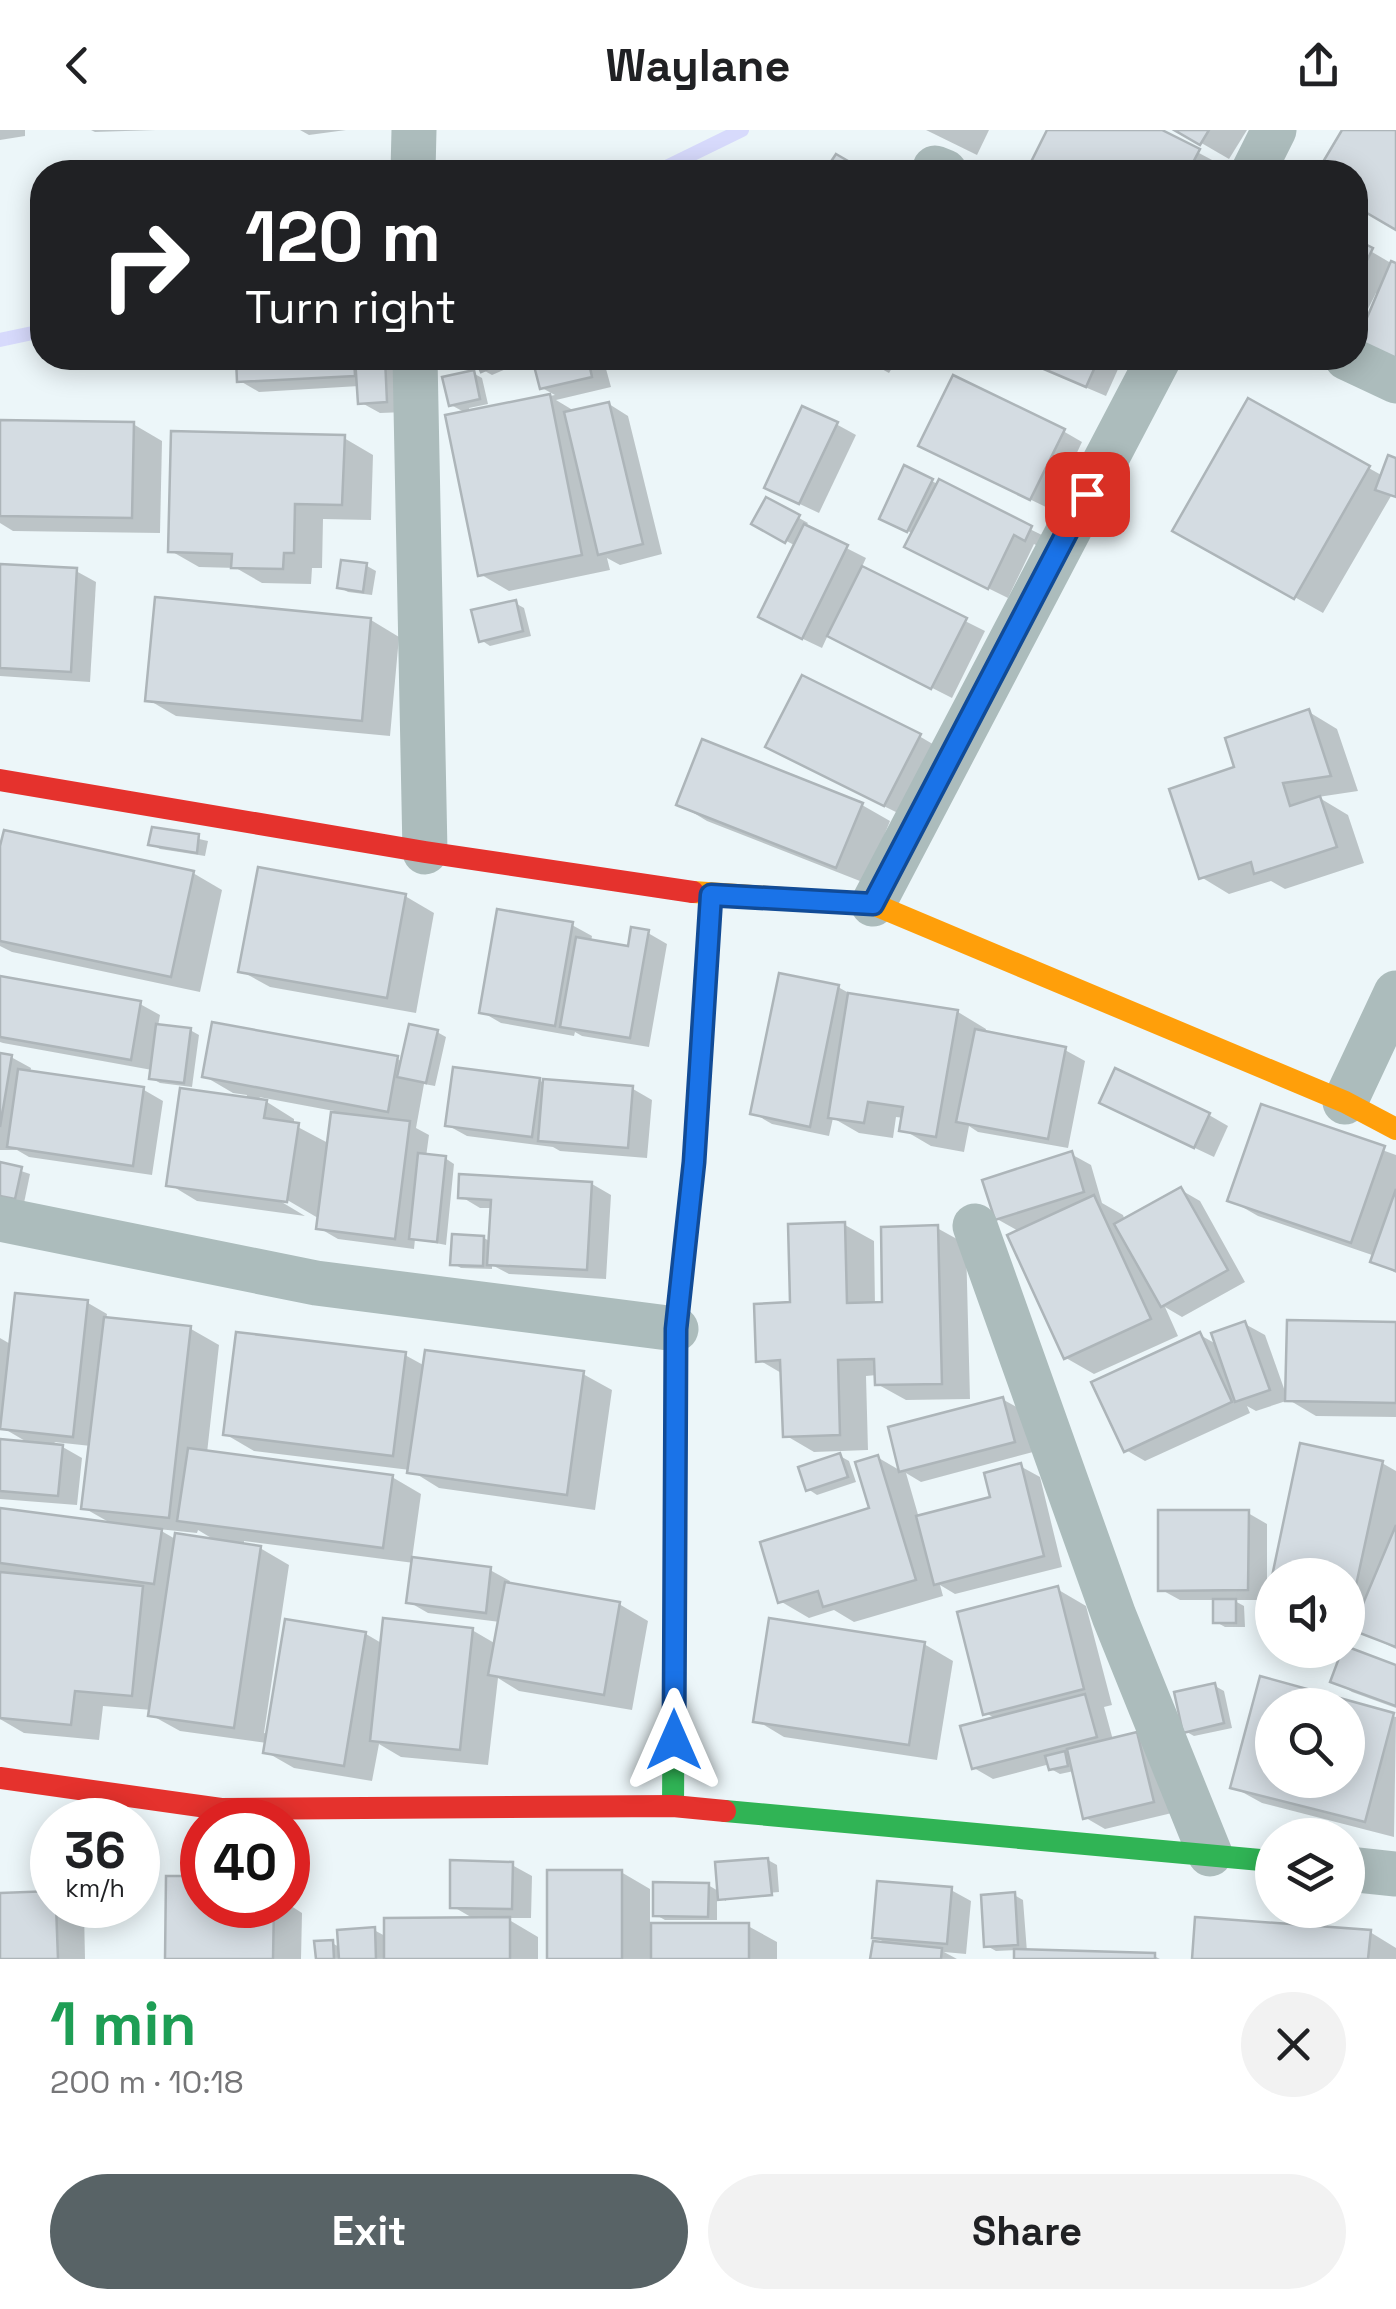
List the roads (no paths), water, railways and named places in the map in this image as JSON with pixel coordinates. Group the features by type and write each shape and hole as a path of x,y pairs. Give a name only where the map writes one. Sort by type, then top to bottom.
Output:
{"street":[{"path":"413,160 414,130"},
{"path":"1259,160 1274,130"},
{"path":"1368,368 1396,381"},
{"path":"415,370 425,852"},
{"path":"873,904 1153,370"},
{"path":"0,780 425,852 711,895 873,904 1345,1102 1396,1129"},
{"path":"674,1806 676,1329 694,1162 711,895"},
{"path":"1345,1102 1396,993"},
{"path":"0,1219 316,1283 676,1329"},
{"path":"975,1226 1114,1616 1210,1854"},
{"path":"0,1778 221,1809 674,1806 1255,1859"},
{"path":"1365,1871 1396,1874"}],"waterway":[{"path":"681,160 742,130"},
{"path":"0,340 30,334"}]}
